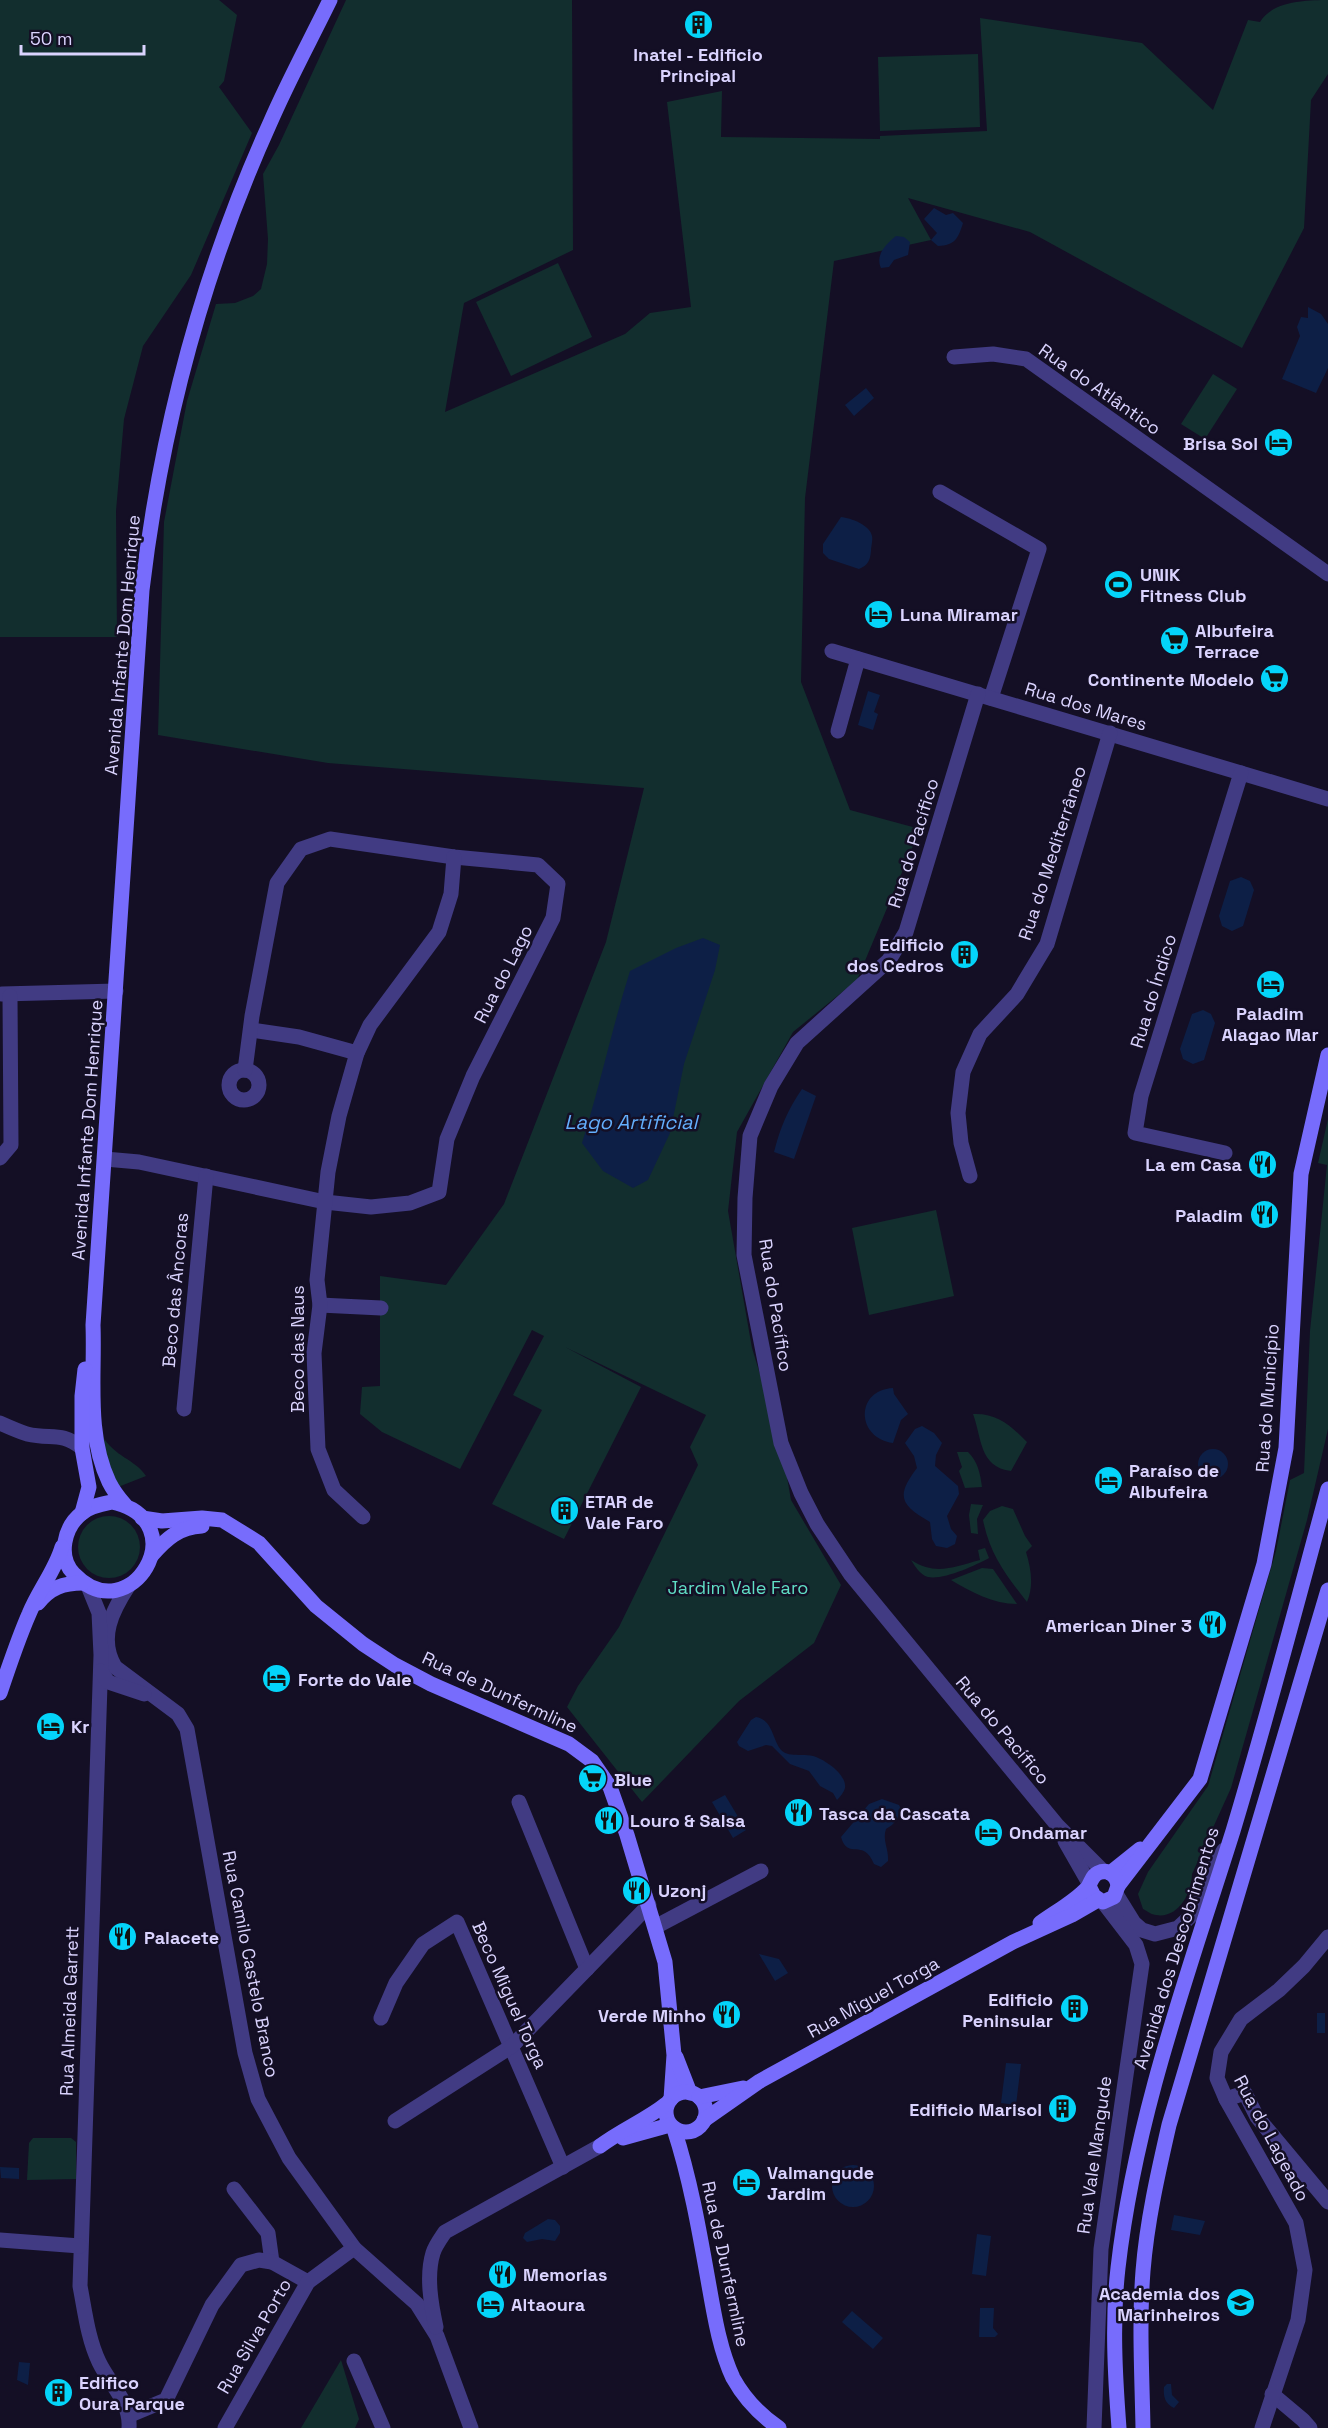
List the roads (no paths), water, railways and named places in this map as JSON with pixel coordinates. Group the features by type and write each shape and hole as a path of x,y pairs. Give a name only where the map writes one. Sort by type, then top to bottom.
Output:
{"street":[{"name":"Avenida Infante Dom Henrique","path":"93,1325 142,590 161,463 185,356 231,219 270,122 330,0"},
{"name":"Rua do Atlântico","path":"954,357 993,354 1026,359 1328,574"},
{"name":"Rua do Pacífico","path":"940,492 1039,549 985,696 906,932 889,960 797,1043 771,1086 762,1106 750,1137 745,1198 744,1255 781,1443 801,1493 817,1524 851,1575 1056,1825"},
{"name":"Rua dos Mares","path":"832,651 1328,799"},
{"path":"838,731 858,659"},
{"name":"Rua do Mediterrâneo","path":"970,1176 958,1113 963,1072 980,1034 1017,994 1047,944 1110,733"},
{"name":"Rua do Índico","path":"1225,1153 1135,1133 1141,1096 1240,773"},
{"name":"Rua do Lago","path":"105,1159 139,1162 326,1202 371,1207 410,1203 438,1192 447,1139 472,1076 553,918 558,884 538,865 454,857 330,839 302,849 277,882 245,1070"},
{"name":"Beco das Naus","path":"363,1517 334,1490 318,1449 314,1353 320,1305 317,1280 328,1172 339,1116 357,1053 370,1025 439,932 451,894 454,857"},
{"path":"0,1158 11,1145 5,995 116,991"},
{"path":"251,1029 299,1037 357,1053"},
{"name":"Rua do Município","path":"1161,1832 1200,1779 1206,1765 1264,1564 1286,1448 1301,1173 1328,1057"},
{"path":"1311,1123 1328,1103"},
{"name":"Beco das Âncoras","path":"184,1409 206,1176"},
{"path":"320,1305 381,1308"},
{"path":"82,1513 89,1487 82,1449 82,1396 86,1358 93,1325"},
{"path":"64,1542 64,1558 71,1572 85,1584 107,1592 122,1589 140,1577 148,1567 152,1555 154,1539 151,1529 142,1518 125,1505 110,1484 103,1467 93,1401 93,1325"},
{"path":"0,1423 26,1433 70,1439 82,1449"},
{"name":"Avenida dos Descobrimentos","path":"1119,2428 1114,2359 1118,2268 1135,2170 1152,2093 1261,1739 1328,1489"},
{"path":"0,1693 28,1615 42,1585 58,1560 70,1527 82,1513 100,1504 112,1502 125,1505"},
{"name":"Rua de Dunfermline","path":"142,1518 162,1521 202,1518 222,1520 259,1543 316,1606 363,1644 395,1665 431,1684 569,1744 592,1761 610,1787 649,1905 665,1962 674,2055 669,2101"},
{"name":"Rua de Dunfermline","path":"152,1555 167,1538 183,1529 210,1526 240,1531"},
{"path":"28,1615 45,1594 58,1586 85,1584"},
{"name":"Rua Almeida Garrett","path":"85,1584 99,1613 108,1669"},
{"name":"Rua Almeida Garrett","path":"129,1585 108,1623 108,1669 80,2246 80,2286 88,2332 99,2363 130,2422"},
{"path":"1143,2428 1140,2329 1143,2269 1152,2200 1169,2125 1328,1590"},
{"name":"Rua Camilo Castelo Branco","path":"108,1669 108,1682 134,1689 163,1702 178,1713 187,1729 243,2042 258,2099 289,2158 354,2248 417,2304 437,2336 471,2428"},
{"path":"519,1802 587,1969"},
{"path":"1056,1825 1114,1876 1109,1895"},
{"path":"1056,1825 1094,1896 1109,1895"},
{"path":"1013,1942 1089,1885 1094,1876 1107,1872 1161,1832"},
{"path":"1013,1942 1072,1916 1109,1895 1161,1832"},
{"path":"1109,1895 1142,1930 1155,1934 1178,1928 1196,1911 1208,1876 1230,1839"},
{"path":"655,1927 761,1870"},
{"name":"Rua Vale Mangude","path":"1094,2428 1101,2249 1142,1964 1136,1945 1109,1895"},
{"path":"395,2121 512,2046 649,1905"},
{"name":"Beco Miguel Torga","path":"381,2018 396,1983 423,1944 457,1922 563,2167"},
{"name":"Rua do Lageado","path":"1264,2421 1298,2320 1305,2270 1296,2223 1226,2099 1217,2078 1221,2052 1241,2019 1279,1990 1304,1966 1328,1937"},
{"name":"Rua Miguel Torga","path":"700,2125 752,2086 1013,1942"},
{"name":"Rua de Dunfermline","path":"674,2055 694,2095"},
{"name":"Rua Miguel Torga","path":"694,2095 752,2086"},
{"path":"1226,2099 1245,2093 1257,2117 1328,2202"},
{"path":"437,2336 431,2302 430,2275 433,2253 445,2232 600,2146 616,2133 657,2112 669,2101 694,2095 706,2106 700,2125 686,2132 672,2127 600,2146"},
{"path":"669,2101 665,2112 672,2127"},
{"name":"Rua de Dunfermline","path":"685,2161 700,2125"},
{"name":"Rua de Dunfermline","path":"672,2127 685,2161 723,2350 733,2378 749,2402 779,2428"},
{"path":"234,2189 268,2233 272,2262"},
{"path":"0,2240 80,2246"},
{"name":"Rua Silva Porto","path":"225,2428 308,2282 354,2248"},
{"path":"130,2422 166,2400 212,2305 241,2265 259,2260 272,2262 308,2282"},
{"path":"405,2293 417,2294 425,2289 430,2275"},
{"path":"354,2361 383,2428"},
{"path":"1272,2394 1310,2428"}],"water":[{"path":"934,208 946,215 953,213 963,223 952,243 938,246 931,240 937,233 924,219"},
{"path":"896,236 904,237 910,242 908,255 894,260 889,267 881,268 880,254"},
{"path":"1308,307 1321,314 1328,324 1328,368 1316,393 1282,379 1300,336 1297,327 1301,317 1308,318"},
{"path":"866,388 874,398 854,416 845,405"},
{"path":"841,517 864,525 871,532 869,560 859,569 829,559 823,553 823,544"},
{"path":"868,691 880,695 874,712 878,714 873,730 858,725"},
{"path":"1241,877 1250,881 1254,890 1243,926 1232,931 1222,926 1219,916 1230,881"},
{"name":"Lago Artificial","path":"703,938 720,945 715,970 684,1064 670,1133 648,1180 633,1188 603,1171 582,1143 617,1014 630,971 676,948"},
{"path":"1203,1010 1211,1014 1215,1023 1204,1060 1193,1064 1183,1059 1180,1049 1192,1014"},
{"path":"802,1089 816,1096 794,1159 774,1152 785,1119"},
{"path":"893,1388 894,1394 908,1414 901,1420 893,1443 872,1433 865,1414 872,1397 881,1391"},
{"path":"922,1426 934,1433 942,1443 936,1455 935,1466 958,1486 959,1494 947,1516 951,1529 957,1536 955,1544 947,1548 936,1546 932,1539 930,1522 907,1505 904,1500 906,1486 917,1468 914,1456 905,1443 915,1429"},
{"path":"1213,1449 1219,1450 1227,1458 1227,1470 1219,1478 1213,1479 1207,1478 1199,1470 1198,1464 1199,1458 1207,1450"},
{"path":"756,1717 766,1722 781,1750 792,1755 809,1755 818,1758 839,1773 845,1783 845,1788 837,1800 833,1793 820,1786 809,1771 790,1764 772,1746 766,1745 748,1751 739,1746 737,1742 751,1720"},
{"path":"725,1795 746,1830 733,1838 712,1802"},
{"path":"882,1799 899,1805 901,1809 896,1821 886,1829 888,1861 881,1867 874,1864 865,1852 848,1848 841,1837 869,1804"},
{"path":"759,1954 779,1959 788,1973 775,1981"},
{"path":"1317,2013 1325,2013 1325,2033 1317,2033"},
{"path":"1006,2063 1021,2064 1016,2105 1001,2103"},
{"path":"853,2165 861,2166 868,2171 873,2178 873,2194 868,2201 861,2206 853,2207 845,2206 838,2201 833,2194 832,2186 833,2178 838,2171 845,2166"},
{"path":"0,2167 19,2168 19,2179 1,2178"},
{"path":"1174,2215 1205,2221 1200,2235 1171,2230"},
{"path":"548,2219 555,2220 560,2226 560,2233 555,2241 542,2239 527,2242 523,2238 525,2233"},
{"path":"977,2234 991,2236 986,2276 972,2274"},
{"path":"980,2308 994,2308 993,2328 998,2334 995,2337 979,2337"},
{"path":"852,2311 883,2338 873,2349 842,2322"},
{"path":"19,2362 30,2363 28,2385 17,2380"},
{"path":"1171,2384 1172,2395 1179,2402 1174,2408 1164,2397 1164,2387"}],"place":[{"name":"Inatel - Edificio Principal","path":"698,25"},
{"name":"Brisa Sol","path":"1279,443"},
{"name":"UNIK Fitness Club","path":"1119,584"},
{"name":"Luna Miramar","path":"879,614"},
{"name":"Albufeira Terrace","path":"1174,640"},
{"name":"Continente Modelo","path":"1275,679"},
{"name":"Edificio dos Cedros","path":"965,954"},
{"name":"Paladim Alagao Mar","path":"1270,984"},
{"name":"La em Casa","path":"1263,1164"},
{"name":"Paladim","path":"1264,1215"},
{"name":"Paraíso de Albufeira","path":"1108,1480"},
{"name":"ETAR de Vale Faro","path":"564,1511"},
{"name":"American Diner 3","path":"1213,1625"},
{"name":"Forte do Vale","path":"277,1679"},
{"name":"Kr","path":"50,1726"},
{"name":"Blue","path":"593,1779"},
{"name":"Tasca da Cascata","path":"798,1813"},
{"name":"Louro & Salsa","path":"609,1820"},
{"name":"Ondamar","path":"988,1832"},
{"name":"Uzonj","path":"637,1890"},
{"name":"Palacete","path":"123,1937"},
{"name":"Edificio Peninsular","path":"1074,2009"},
{"name":"Verde Minho","path":"727,2015"},
{"name":"Edificio Marisol","path":"1063,2109"},
{"name":"Valmangude Jardim","path":"746,2182"},
{"name":"Memorias","path":"502,2274"},
{"name":"Academia dos Marinheiros","path":"1241,2303"},
{"name":"Altaoura","path":"490,2304"},
{"name":"Edifico Oura Parque","path":"58,2392"}],"park label":[{"name":"Jardim Vale Faro","path":"738,1587"}]}
